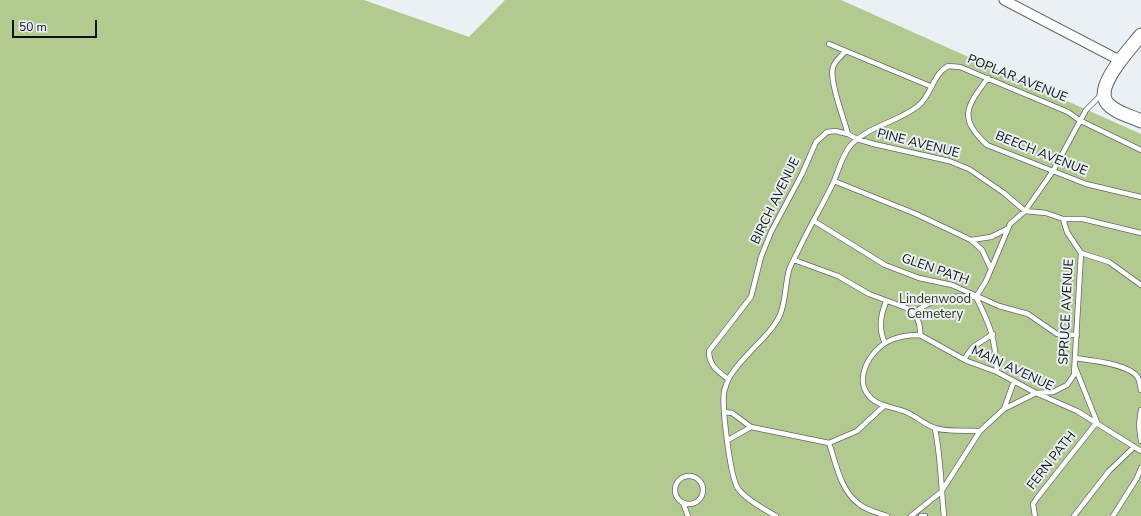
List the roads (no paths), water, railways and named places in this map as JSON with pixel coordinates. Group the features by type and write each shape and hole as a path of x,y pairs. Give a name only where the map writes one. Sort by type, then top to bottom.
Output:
{"street":[{"path":"1004,0 1121,61"},
{"path":"1141,35 1107,80 1103,93 1105,100 1111,106 1141,121"}],"lane":[{"path":"829,44 845,52 930,86"},
{"path":"845,52 833,67 833,80 848,134 858,139"},
{"name":"POPLAR AVENUE","path":"858,139 919,106 937,74 948,66 960,67 1068,112 1079,120 1141,150"},
{"name":"BEECH AVENUE","path":"988,78 968,108 968,121 977,135 987,145 1086,184 1141,197"},
{"path":"976,297 991,268 1007,229 1014,219 1025,211 1053,171 1079,120 1086,110 1103,93"},
{"name":"BIRCH AVENUE","path":"728,379 713,367 709,360 709,351 751,297 761,257 768,238 802,174 816,142 827,132 835,131 848,134"},
{"name":"PINE AVENUE","path":"728,379 740,361 772,326 779,316 784,303 789,270 834,181 842,158 850,146 858,139 949,161 969,169 1004,192 1025,211"},
{"path":"834,181 916,214 971,240 982,250 991,268"},
{"path":"1025,211 1046,213 1063,219 1083,219 1141,232"},
{"path":"1063,219 1067,232 1081,253 1109,262 1141,285"},
{"name":"GLEN PATH","path":"814,221 885,265 919,278 952,285 999,306 1028,314 1057,334 1077,335"},
{"path":"971,240 991,237 1007,229"},
{"name":"SPRUCE AVENUE","path":"1036,393 1054,392 1067,385 1074,376 1077,335 1076,317 1082,268 1081,253"},
{"path":"794,260 838,276 864,292 886,302 902,306 914,313 920,326 920,335 904,336 885,343 875,351 866,365 862,379 864,388 870,398 884,406 904,411 935,428 980,431"},
{"path":"914,313 934,300 958,296 976,297"},
{"path":"976,297 990,324 993,334 997,372"},
{"path":"885,343 881,335 880,325 886,302"},
{"path":"964,359 973,347 993,334"},
{"name":"MAIN AVENUE","path":"920,335 964,359 997,372 1036,393 1077,411 1097,422 1141,451"},
{"path":"1075,358 1095,360 1112,364 1132,372 1138,377 1141,390"},
{"path":"1075,365 1097,422"},
{"path":"728,379 724,392 724,412 733,478 738,489 746,498 776,516"},
{"path":"1004,409 1014,381"},
{"path":"911,516 941,492 980,431 1004,409 1036,393"},
{"path":"724,412 732,413 751,427 829,443 857,431 884,406"},
{"path":"1141,410 1139,425 1141,441"},
{"name":"FERN PATH","path":"1035,516 1033,504 1097,422"},
{"path":"728,440 751,427"},
{"path":"935,428 942,473 941,492 944,516"},
{"path":"829,443 842,481 849,495 859,504 888,516"},
{"path":"1074,516 1109,471 1134,447"},
{"path":"1113,516 1137,478 1141,468"},
{"path":"683,503 694,503 701,496 701,485 694,478 684,478 676,485 676,495 683,503 688,516"}],"park label":[{"name":"Lindenwood Cemetery","path":"935,308"}]}
